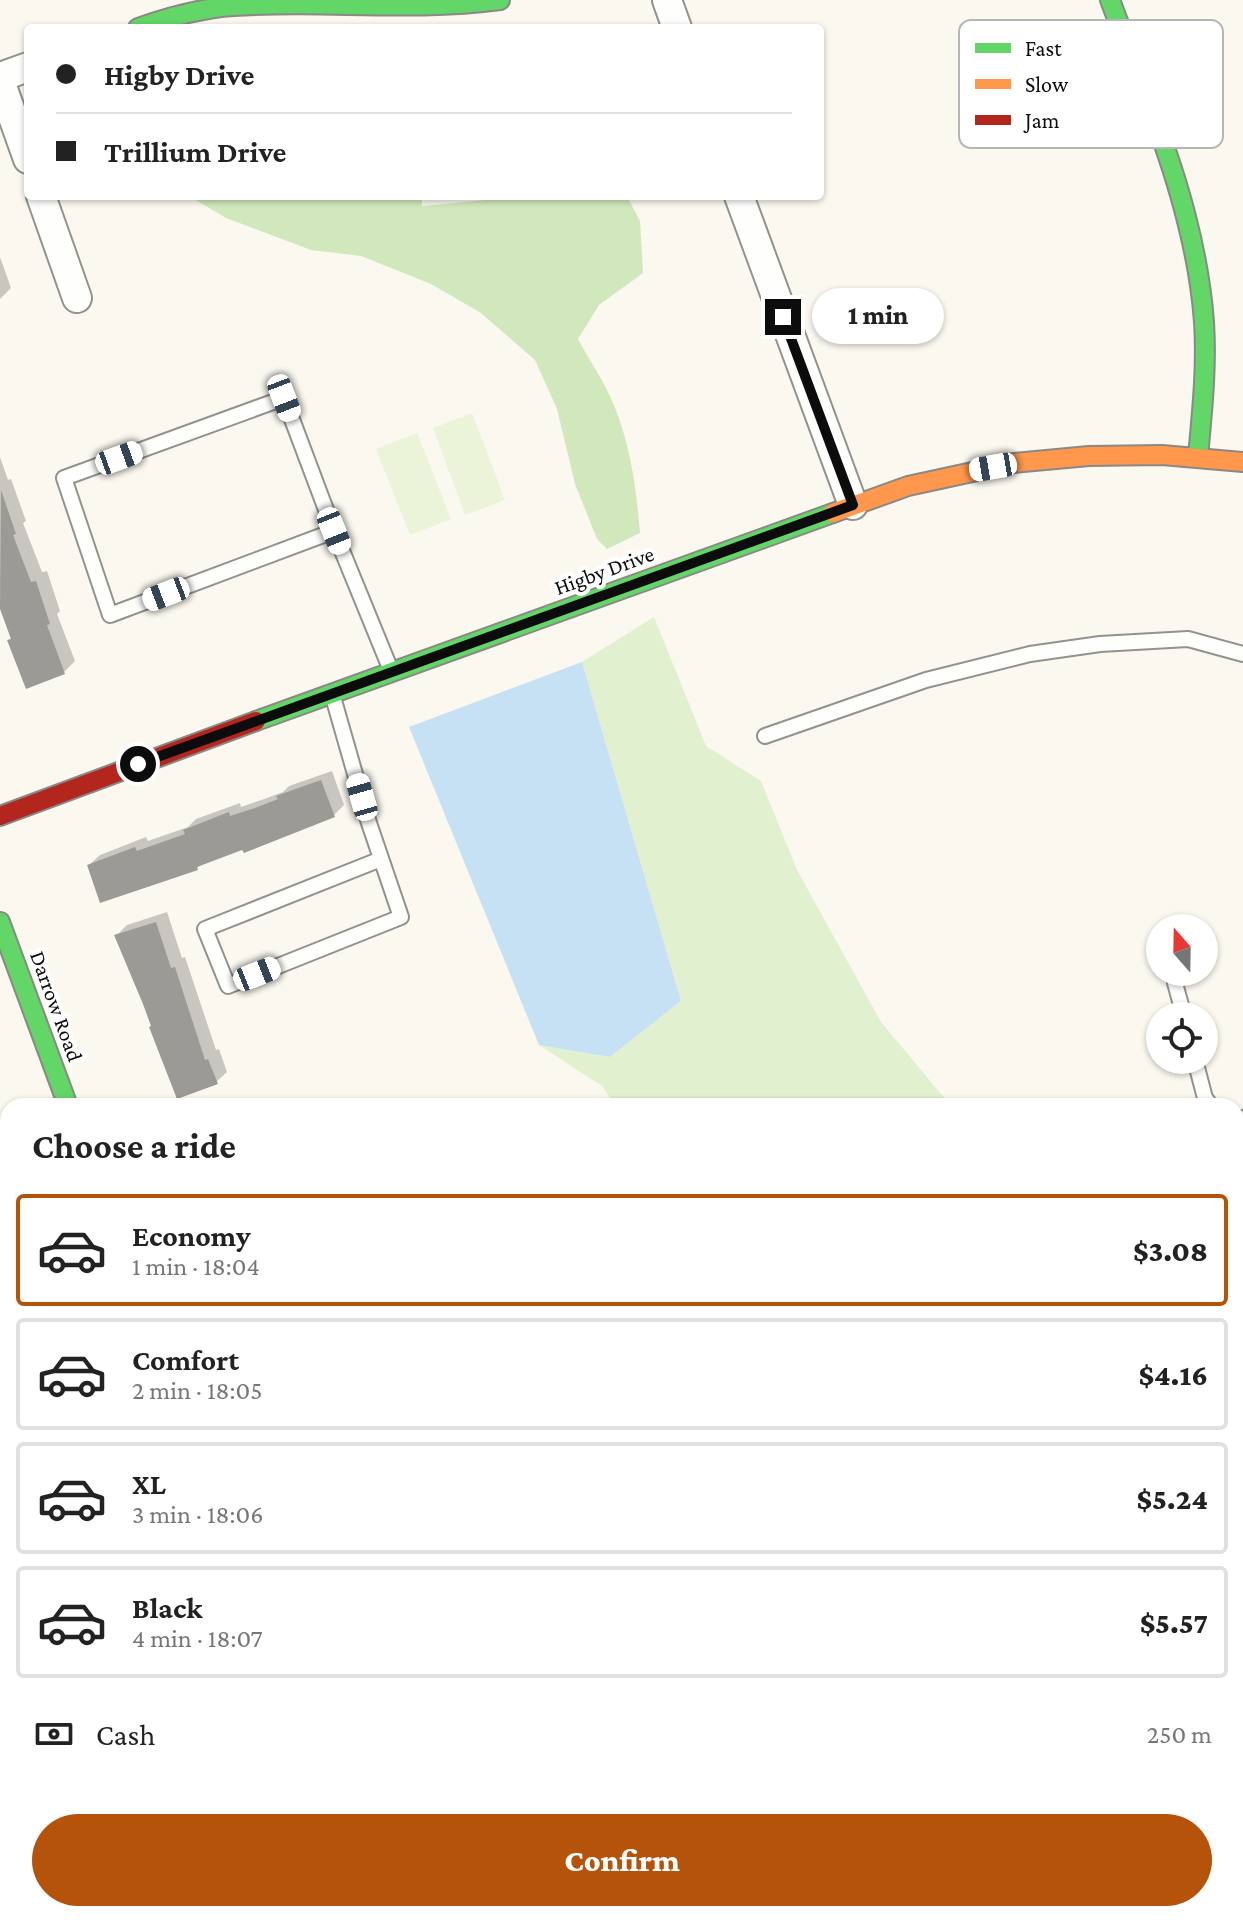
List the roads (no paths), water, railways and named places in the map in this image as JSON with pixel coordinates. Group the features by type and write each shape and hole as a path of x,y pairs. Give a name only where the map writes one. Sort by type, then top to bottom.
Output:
{"street":[{"path":"149,24 235,6 322,3 401,9 500,0"},
{"path":"667,0 676,24"},
{"path":"1110,0 1117,20"},
{"path":"24,69 0,79 24,148"},
{"path":"1165,148 1196,260 1205,346 1198,457"},
{"path":"42,200 77,298"},
{"path":"740,200 853,505"},
{"name":"Higby Drive","path":"0,816 908,486 1014,463 1089,456 1198,457 1243,462"},
{"name":"Darrow Road","path":"0,922 65,1098"}],"lane":[{"path":"334,531 110,615 64,478 284,398 392,672"},
{"path":"765,736 926,680 1030,654 1100,644 1188,639 1243,654"},
{"path":"332,693 401,917 228,986 205,929 381,859"},
{"path":"1199,1074 1205,1098"}],"water":[{"path":"582,662 681,1001 610,1057 539,1045 409,727"}]}
